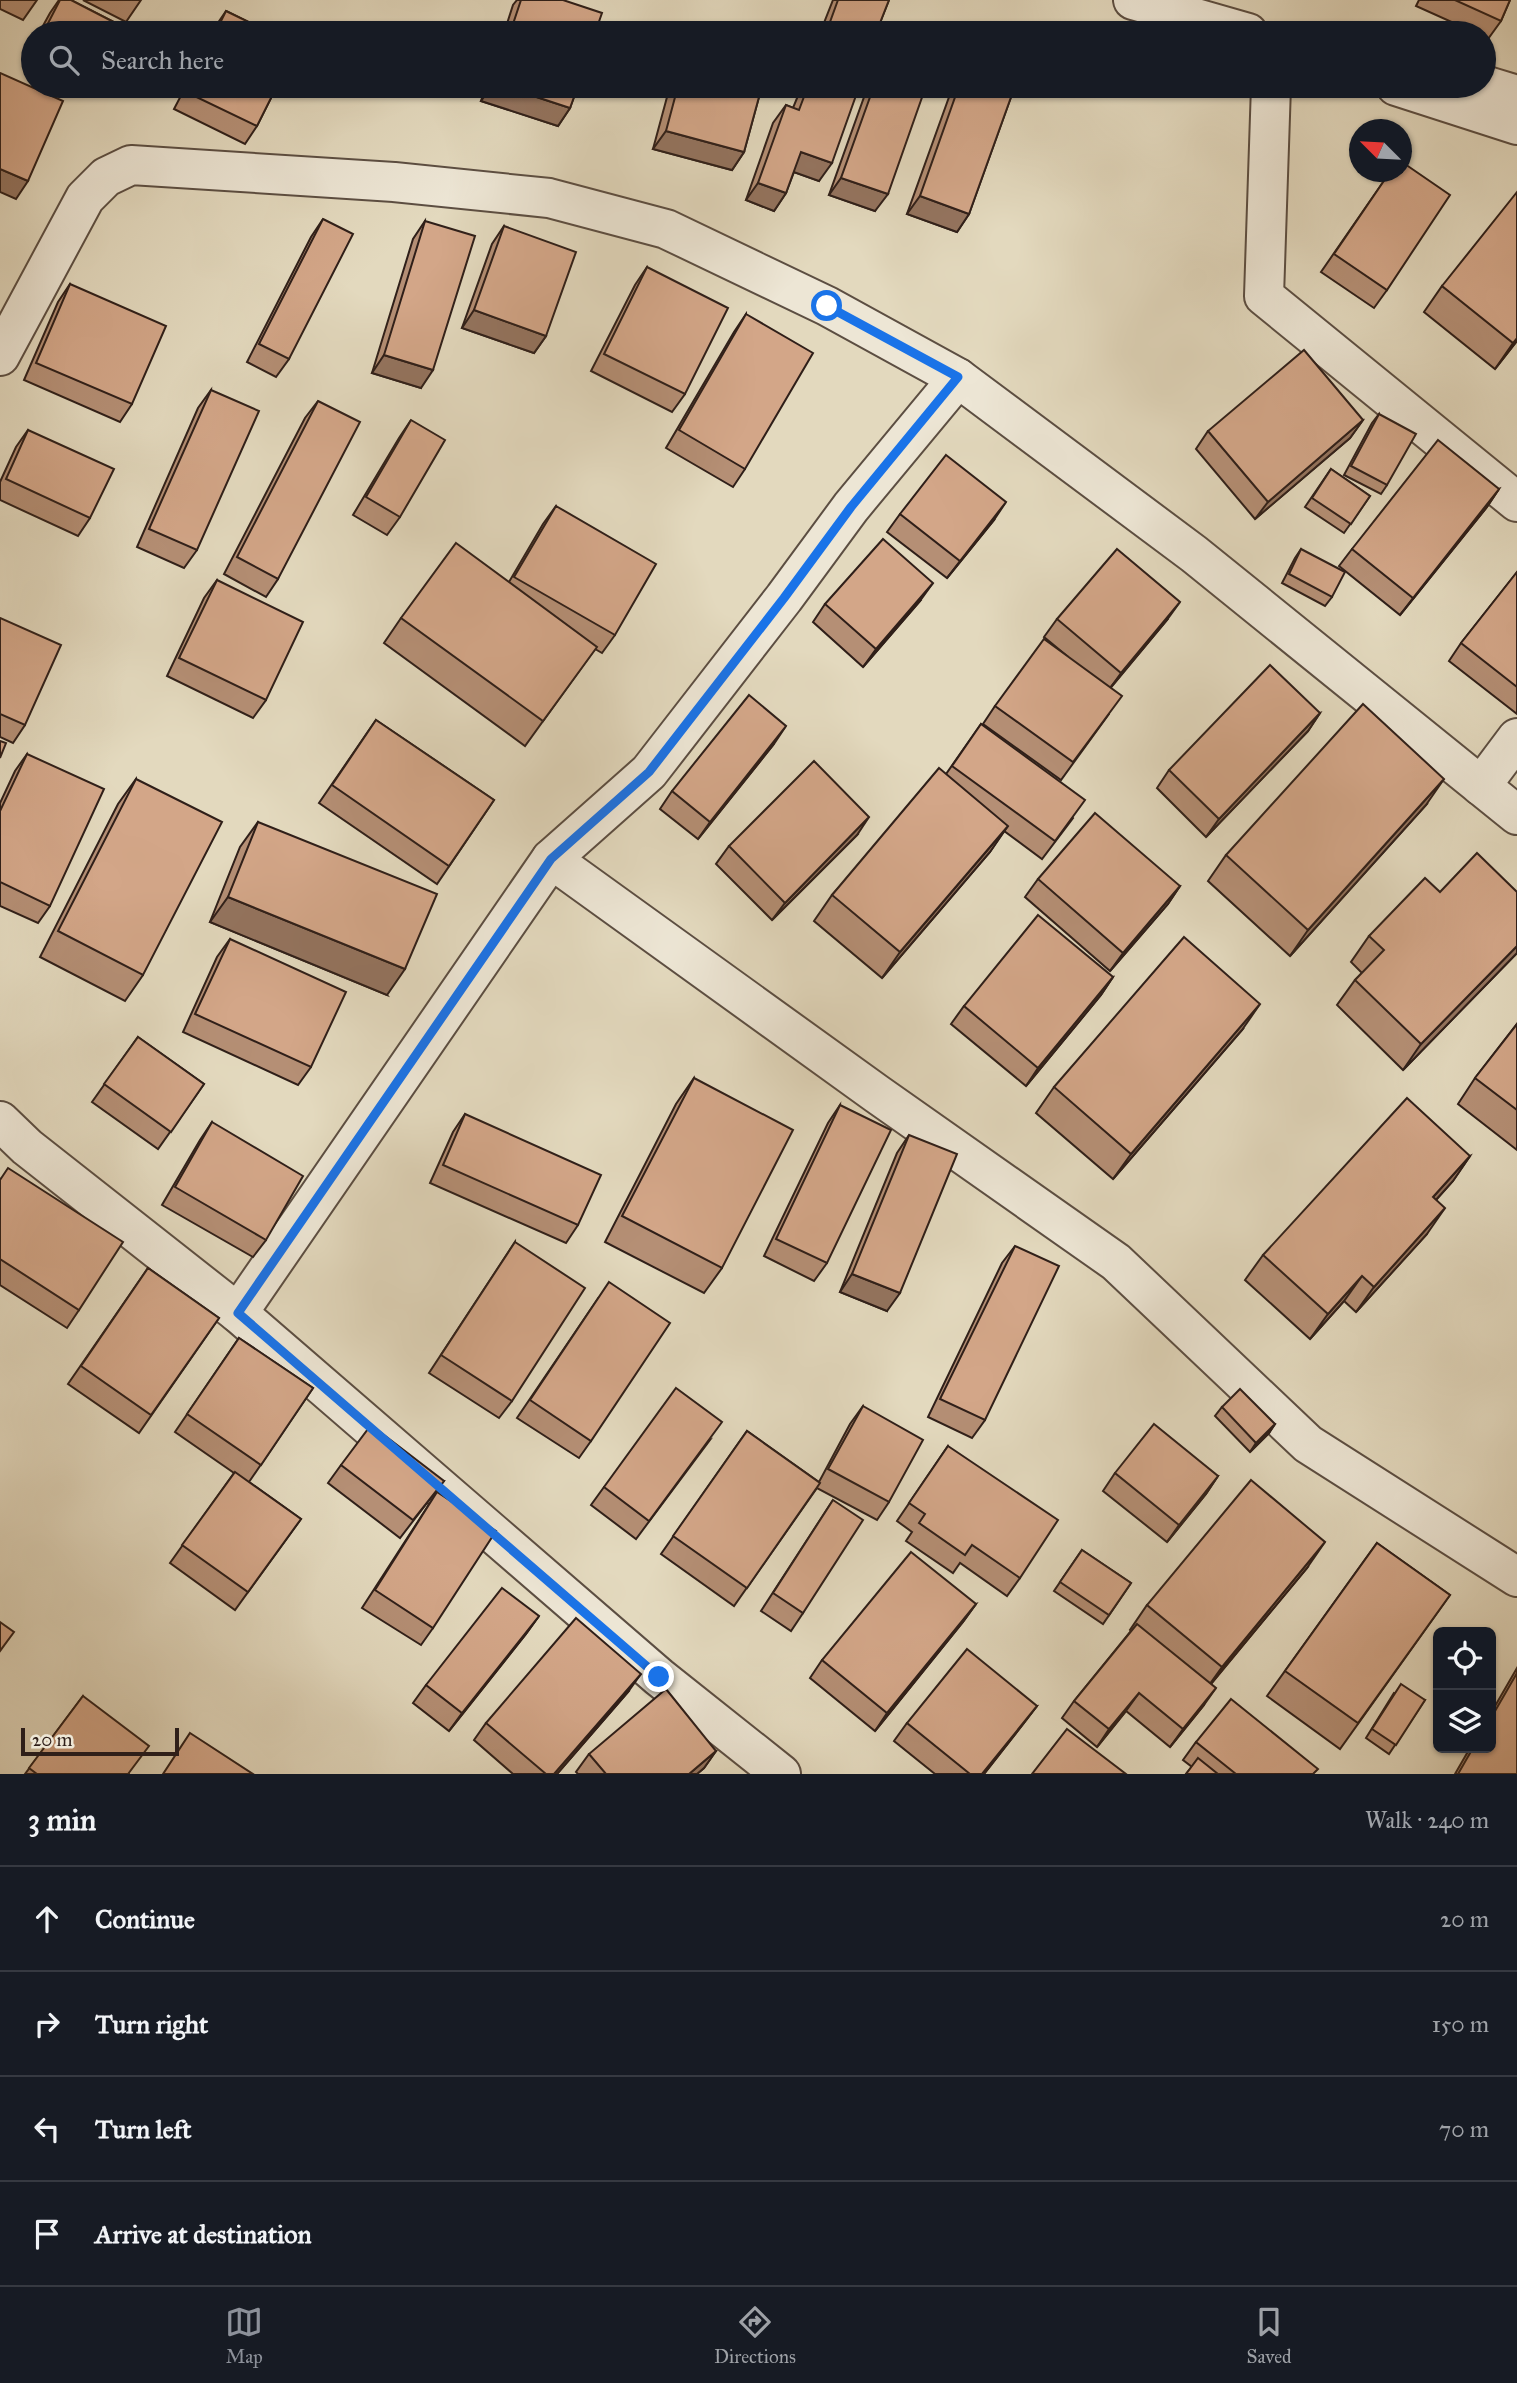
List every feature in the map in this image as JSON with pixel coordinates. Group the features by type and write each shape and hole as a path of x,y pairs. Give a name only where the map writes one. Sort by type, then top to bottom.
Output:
{"street":[{"path":"1133,0 1206,21"},
{"path":"1496,89 1517,95"},
{"path":"1271,98 1264,296 1517,502"},
{"path":"1433,98 1517,125"},
{"path":"0,356 85,198 106,177 131,165 394,182 549,198 666,229 827,306 958,377 1194,554 1517,815"},
{"path":"238,1313 551,859 649,772 851,507 958,377"},
{"path":"1481,786 1517,738"},
{"path":"551,859 1116,1262 1308,1444 1517,1577"},
{"path":"0,1121 27,1147 238,1313 659,1677 781,1774"}],"building":[{"path":"60,0 71,0 112,21 49,21"},
{"path":"521,0 563,0 602,13 599,21 514,21"},
{"path":"838,0 889,0 881,21 830,21"},
{"path":"1455,0 1510,0 1501,21"},
{"path":"226,11 246,21 221,21"},
{"path":"0,73 21,82 21,98 56,98 63,101 28,181 0,169"},
{"path":"199,98 271,98 257,126"},
{"path":"540,98 574,98 570,108"},
{"path":"675,98 759,98 744,152 666,131"},
{"path":"804,98 855,98 832,163 801,152 786,193 758,183 786,105 799,110"},
{"path":"870,98 922,98 888,194 841,178"},
{"path":"955,98 1011,98 969,214 920,196"},
{"path":"1412,169 1450,195 1387,290 1334,254 1383,182 1412,182"},
{"path":"1517,192 1517,338 1513,343 1442,286"},
{"path":"323,219 353,234 289,359 259,344"},
{"path":"425,221 475,236 433,370 384,355"},
{"path":"504,226 576,252 546,336 474,310"},
{"path":"647,267 728,308 685,394 604,354"},
{"path":"70,284 166,326 132,404 36,363"},
{"path":"746,314 813,353 745,469 679,430"},
{"path":"1304,350 1363,420 1268,502 1208,431"},
{"path":"211,390 259,411 197,550 149,529"},
{"path":"318,401 360,422 278,579 237,557"},
{"path":"1379,414 1416,434 1387,485 1351,466"},
{"path":"411,420 445,440 400,517 366,497"},
{"path":"28,430 114,469 90,518 6,479"},
{"path":"1438,440 1499,489 1413,598 1352,549"},
{"path":"946,455 1006,502 960,561 900,514"},
{"path":"1331,469 1370,496 1351,524 1312,498"},
{"path":"556,506 656,564 615,635 514,577"},
{"path":"883,539 933,583 876,649 825,604"},
{"path":"456,543 597,647 543,721 401,618"},
{"path":"1117,549 1180,602 1121,673 1057,619"},
{"path":"1301,549 1345,572 1332,597 1289,574"},
{"path":"1517,572 1517,687 1461,643"},
{"path":"217,580 303,622 266,700 179,658"},
{"path":"0,618 61,645 25,725 0,714"},
{"path":"1044,639 1122,696 1073,762 995,706"},
{"path":"1270,665 1320,713 1219,819 1169,770"},
{"path":"749,695 786,726 710,822 672,791"},
{"path":"1363,704 1444,779 1308,930 1226,855"},
{"path":"376,720 494,800 449,866 332,785"},
{"path":"981,724 1085,800 1055,841 952,766"},
{"path":"0,741 6,743 0,758"},
{"path":"27,754 104,789 50,906 0,882 0,811"},
{"path":"814,761 869,817 785,903 729,846"},
{"path":"939,768 1008,826 900,952 832,895"},
{"path":"136,779 222,822 143,975 58,931"},
{"path":"1095,813 1180,886 1123,953 1038,879"},
{"path":"258,822 437,894 405,969 228,897"},
{"path":"1477,853 1517,892 1517,946 1421,1044 1355,980 1384,950 1369,936 1425,878 1440,892"},
{"path":"1038,915 1113,977 1038,1068 964,1006"},
{"path":"1184,937 1260,1004 1131,1154 1054,1087"},
{"path":"230,939 346,992 311,1067 195,1014"},
{"path":"1517,1024 1517,1110 1475,1078"},
{"path":"138,1037 204,1084 171,1132 104,1084"},
{"path":"694,1078 793,1130 722,1268 622,1216"},
{"path":"1407,1098 1470,1156 1433,1197 1445,1208 1374,1287 1362,1276 1328,1314 1263,1255"},
{"path":"840,1105 891,1130 827,1263 776,1239"},
{"path":"465,1114 601,1175 578,1225 443,1165"},
{"path":"212,1122 303,1176 266,1240 175,1187"},
{"path":"909,1135 957,1154 900,1293 852,1274"},
{"path":"8,1168 123,1242 79,1310 0,1259 0,1180"},
{"path":"515,1242 585,1288 512,1401 441,1355"},
{"path":"1015,1246 1059,1266 985,1420 940,1399"},
{"path":"148,1268 219,1318 151,1415 81,1366"},
{"path":"609,1282 670,1323 591,1441 530,1400"},
{"path":"239,1338 313,1388 261,1465 187,1414"},
{"path":"676,1388 722,1422 649,1521 604,1487"},
{"path":"1240,1389 1275,1424 1256,1443 1222,1407"},
{"path":"863,1406 923,1440 889,1502 828,1469"},
{"path":"1154,1424 1218,1476 1179,1525 1115,1473"},
{"path":"371,1425 444,1481 413,1520 341,1465"},
{"path":"747,1431 820,1483 747,1588 673,1536"},
{"path":"948,1446 1058,1520 1020,1578 972,1545 965,1555 919,1523 925,1514 909,1503"},
{"path":"235,1472 301,1519 248,1592 182,1545"},
{"path":"1251,1480 1325,1542 1222,1667 1147,1605"},
{"path":"437,1492 496,1531 433,1628 375,1590"},
{"path":"833,1500 863,1520 803,1613 773,1593"},
{"path":"1377,1543 1450,1595 1358,1723 1285,1671"},
{"path":"1082,1550 1131,1583 1109,1615 1060,1582"},
{"path":"911,1552 976,1604 887,1713 822,1660"},
{"path":"502,1588 539,1616 462,1713 426,1685"},
{"path":"576,1618 641,1674 554,1774 546,1774 486,1723"},
{"path":"0,1622 14,1632 0,1651"},
{"path":"1137,1624 1216,1688 1183,1729 1139,1693 1109,1729 1074,1701"},
{"path":"967,1649 1037,1706 982,1774 970,1774 907,1723"},
{"path":"1517,1673 1517,1774 1458,1774 1470,1753 1496,1753 1496,1709"},
{"path":"1401,1684 1425,1700 1396,1745 1372,1729"},
{"path":"666,1689 716,1751 689,1774 606,1774 589,1754"},
{"path":"83,1696 149,1746 128,1774 37,1774 29,1768"},
{"path":"1231,1699 1318,1769 1313,1774 1236,1774 1196,1742"},
{"path":"1067,1729 1126,1774 1032,1774"},
{"path":"190,1733 253,1774 163,1774"},
{"path":"1198,1758 1218,1774 1186,1774"}],"route":[{"path":"659,1677 238,1313 551,859 649,772 851,507 958,377 827,306"}]}
